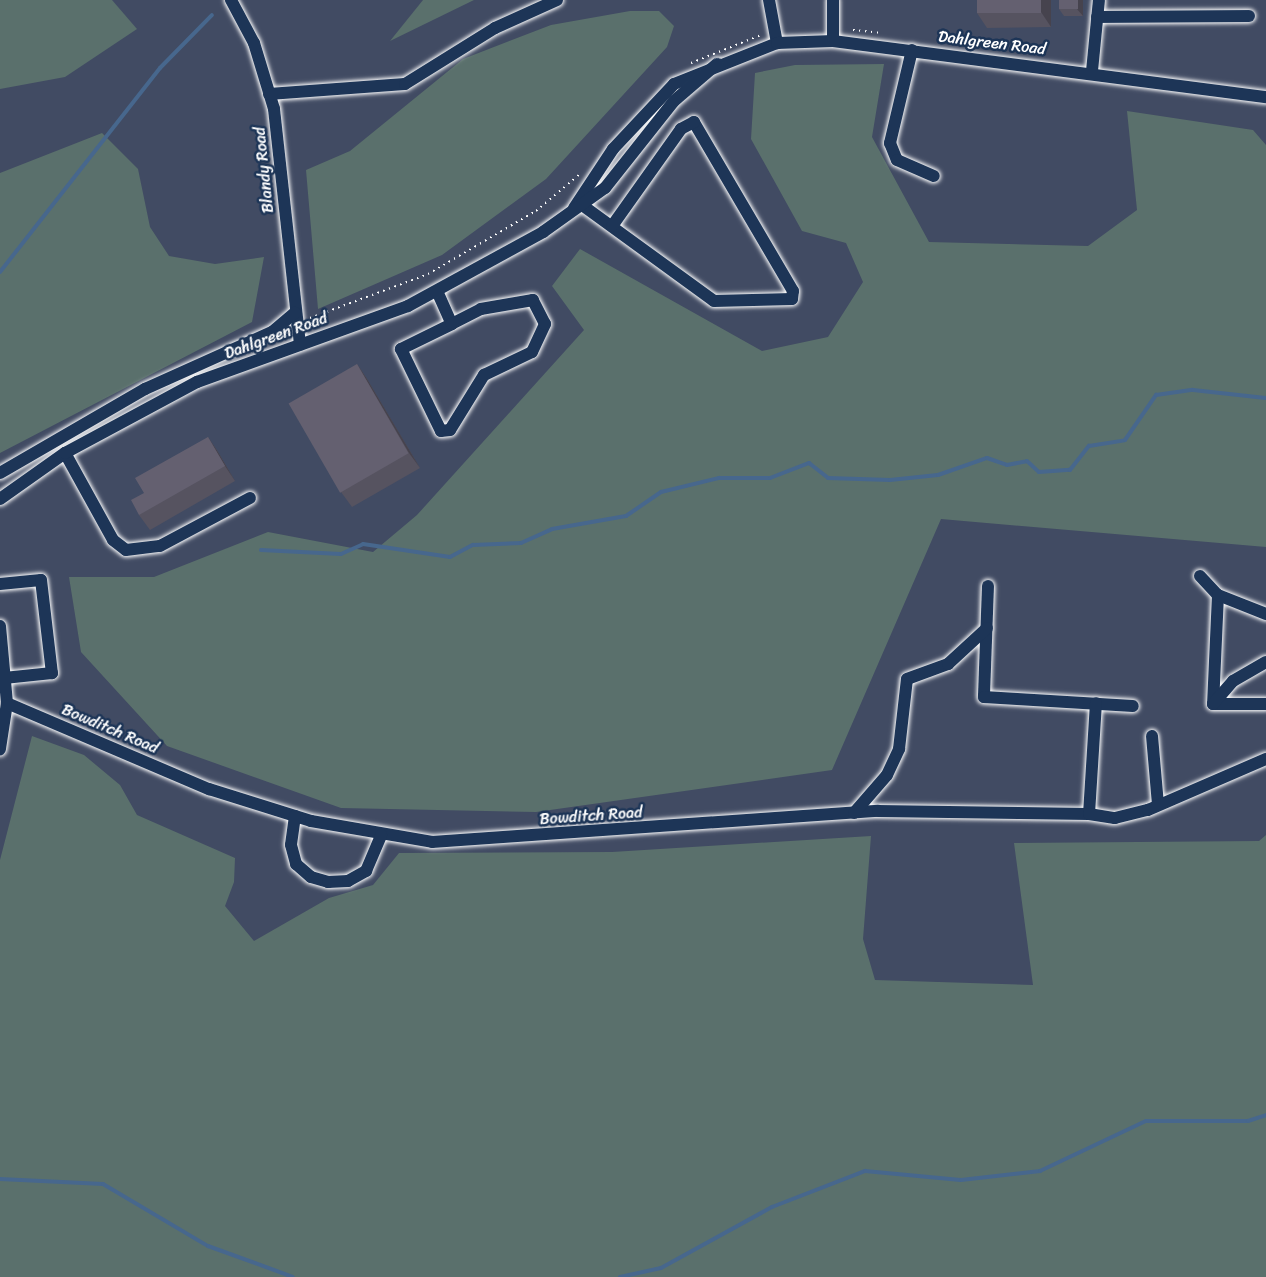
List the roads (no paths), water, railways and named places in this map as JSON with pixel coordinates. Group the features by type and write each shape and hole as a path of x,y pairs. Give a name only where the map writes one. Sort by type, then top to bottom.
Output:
{"street":[{"name":"Blandy Road","path":"231,0 254,43 269,94 300,345"},
{"path":"269,94 405,84 495,28 557,0"},
{"path":"769,0 776,37"},
{"path":"833,0 833,35"},
{"path":"1092,71 1099,0"},
{"path":"1097,17 1248,16"},
{"name":"Dahlgreen Road","path":"569,215 651,104 674,84 776,37 833,35 912,50 1092,71 1266,97"},
{"path":"912,50 890,142 897,160 934,176"},
{"name":"Dahlgreen Road","path":"0,499 65,453 197,382 300,345 437,291 569,215 605,188 674,101 717,64"},
{"path":"582,205 714,301 792,299 793,291 694,122 681,129 612,226"},
{"path":"437,291 452,324"},
{"path":"532,300 545,324 532,352 484,375 450,430 441,431 401,349 452,324 481,309 532,300"},
{"path":"0,473 67,430 203,360 272,332 296,317"},
{"path":"65,453 113,540 126,550 160,546 250,498"},
{"path":"1200,576 1218,596 1266,614"},
{"path":"0,584 41,580 52,673 4,678"},
{"path":"988,586 984,697 1133,705"},
{"path":"1213,704 1218,596"},
{"path":"0,626 7,703 0,749"},
{"path":"854,813 887,775 899,749 907,679 948,664 987,628"},
{"path":"1213,704 1233,681 1266,662"},
{"name":"Bowditch Road","path":"7,703 210,789 295,816 381,835 432,842 854,813 1089,814 1114,818 1158,805 1266,759"},
{"path":"1089,814 1096,703"},
{"path":"1213,704 1266,704"},
{"path":"1152,735 1158,805"},
{"path":"295,816 291,845 296,864 310,877 328,882 348,881 366,871 381,835"}],"waterway":[{"path":"0,272 160,68 212,15"},
{"path":"261,550 341,554 363,544 450,557 473,545 521,543 552,529 626,516 661,492 719,478 770,478 809,463 828,478 890,480 938,475 987,458 1007,465 1027,461 1039,472 1070,470 1089,446 1125,440 1156,395 1193,390 1266,398"},
{"path":"620,1277 661,1268 772,1207 865,1171 961,1180 1040,1171 1146,1121 1248,1121 1266,1115"},
{"path":"0,1179 103,1184 208,1246 293,1277"}]}
